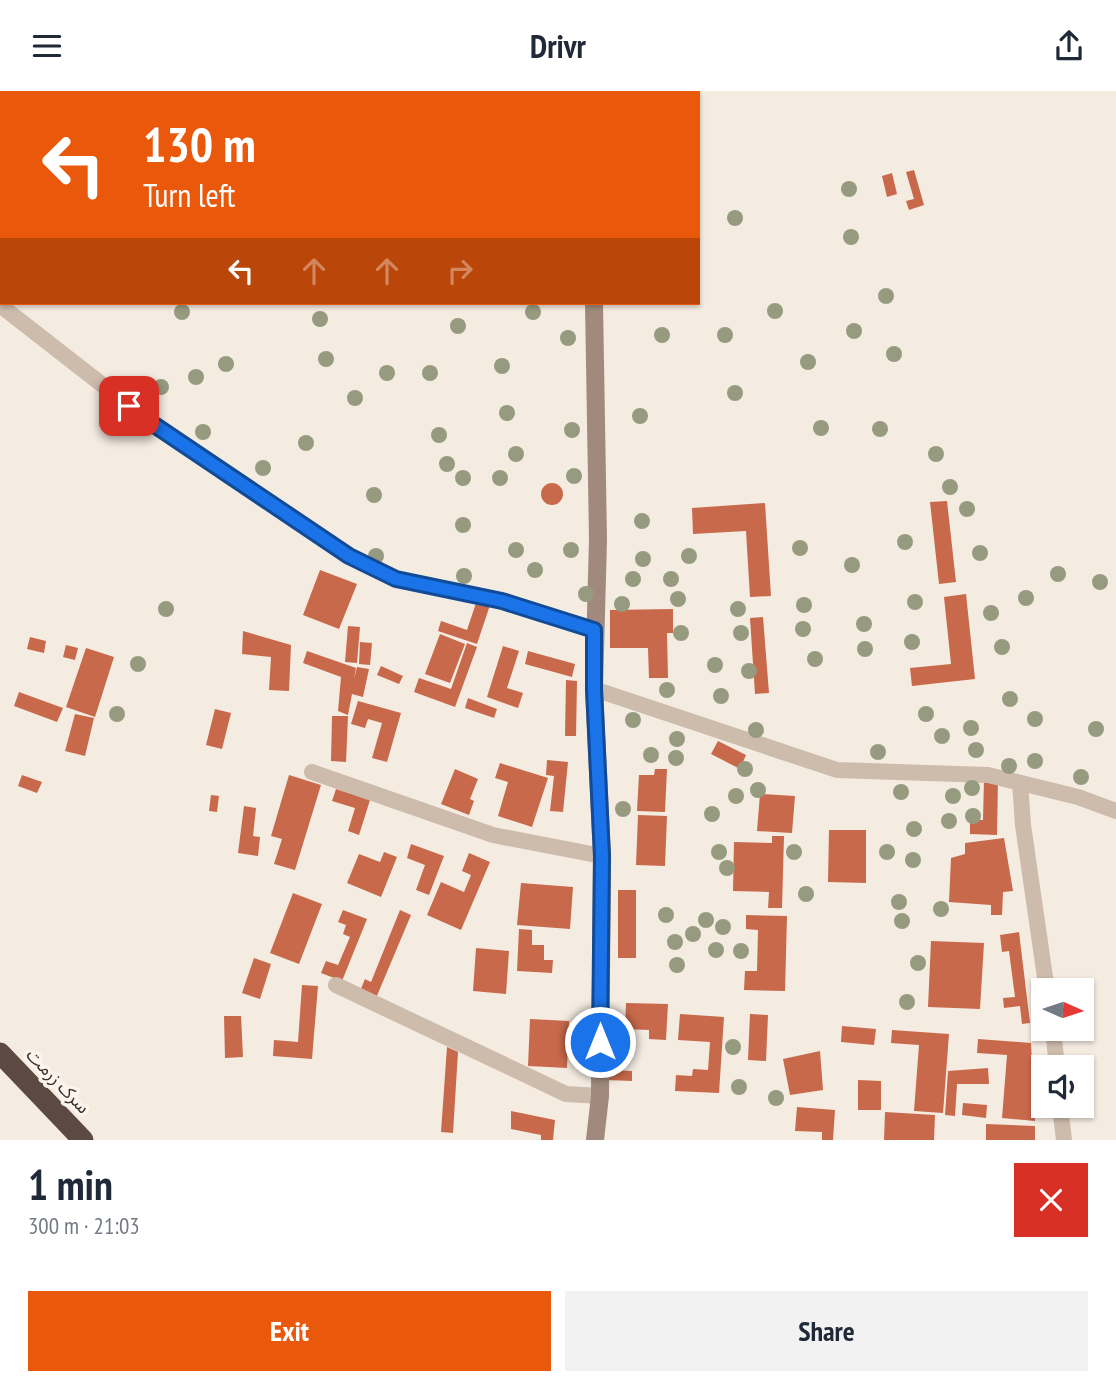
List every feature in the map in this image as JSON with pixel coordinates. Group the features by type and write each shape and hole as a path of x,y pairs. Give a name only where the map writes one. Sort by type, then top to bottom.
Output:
{"highway":[{"name":"سرک زرمت","path":"0,1053 83,1140"}],"street":[{"path":"0,305 150,422 349,556 396,579 502,601 594,630"},
{"path":"594,305 598,539 594,689 602,856 600,1096 595,1140"},
{"path":"594,689 837,770 988,775 1078,797 1116,811"},
{"path":"312,772 493,835 602,856"},
{"path":"1020,783 1023,825 1045,978"},
{"path":"336,985 566,1094 600,1096"},
{"path":"1061,1118 1063,1140"}],"building":[{"path":"914,170 924,205 909,210 906,201 914,199 906,172"},
{"path":"892,173 897,194 887,197 882,176"},
{"path":"548,483 556,483 563,490 563,498 556,505 548,505 541,498 541,490"},
{"path":"947,501 956,582 939,584 930,502"},
{"path":"765,503 771,596 750,597 746,531 693,534 692,508"},
{"path":"320,570 357,584 339,629 303,615"},
{"path":"966,594 975,679 912,686 910,668 951,664 944,597"},
{"path":"477,600 490,605 477,644 438,631 441,621 467,630"},
{"path":"673,609 673,633 667,633 668,678 649,678 648,648 610,648 610,610"},
{"path":"763,617 769,693 755,694 750,618"},
{"path":"348,626 360,627 357,663 345,662"},
{"path":"243,631 291,645 289,691 269,690 271,657 242,654"},
{"path":"440,634 465,644 450,683 425,674"},
{"path":"30,637 46,641 44,653 27,649"},
{"path":"360,642 372,643 370,665 359,664"},
{"path":"467,643 477,647 455,707 414,692 419,678 451,689"},
{"path":"66,645 78,648 75,660 63,657"},
{"path":"503,646 519,651 507,688 523,693 518,708 487,697"},
{"path":"86,648 114,657 95,717 66,707"},
{"path":"307,651 356,668 354,679 357,667 369,669 363,697 352,694 348,715 338,711 341,677 303,663"},
{"path":"528,651 575,664 572,677 525,664"},
{"path":"381,666 403,676 399,684 377,675"},
{"path":"566,680 577,681 576,736 565,736"},
{"path":"19,692 63,708 57,722 14,706"},
{"path":"468,698 497,709 494,718 465,708"},
{"path":"358,701 401,713 387,762 372,758 382,723 368,719 365,728 351,724"},
{"path":"215,709 231,713 222,749 206,745"},
{"path":"75,714 94,718 85,756 65,751"},
{"path":"332,716 348,716 346,762 331,761"},
{"path":"718,741 746,755 740,769 711,754"},
{"path":"547,760 568,762 563,812 550,811 554,776 546,775"},
{"path":"500,763 548,778 532,827 498,816 508,782 495,778"},
{"path":"455,769 478,779 470,799 474,801 469,815 441,804"},
{"path":"655,769 667,769 665,812 637,811 639,775 654,775"},
{"path":"22,775 42,782 37,793 18,786"},
{"path":"289,775 321,785 295,870 274,864 282,839 271,836"},
{"path":"984,779 998,779 997,835 970,834 970,820 983,820"},
{"path":"336,789 370,800 359,835 348,831 355,808 332,801"},
{"path":"760,794 795,796 792,833 757,831"},
{"path":"211,795 219,796 217,812 209,811"},
{"path":"244,806 256,808 253,836 260,837 258,856 238,853"},
{"path":"638,815 667,816 665,866 636,865"},
{"path":"829,830 866,830 866,883 828,882"},
{"path":"772,836 784,836 782,908 768,908 769,892 733,891 734,842 772,843"},
{"path":"1004,838 1013,891 1003,892 1002,915 991,915 991,905 949,902 951,858 965,854 965,843"},
{"path":"411,844 444,856 429,895 416,890 425,865 407,858"},
{"path":"384,852 397,857 381,897 347,883 359,854 380,862"},
{"path":"469,853 490,862 461,930 427,915 441,882 464,892 471,875 462,871"},
{"path":"521,883 573,887 570,929 517,925"},
{"path":"618,890 636,890 636,958 618,958"},
{"path":"293,893 322,904 299,964 270,953"},
{"path":"343,910 367,919 342,981 321,973 326,961 338,965 350,937 343,934 346,925 338,922"},
{"path":"400,910 411,915 376,998 360,991 365,979 371,982"},
{"path":"746,915 787,916 785,991 744,990 745,971 757,971 758,930 746,929"},
{"path":"519,929 532,930 532,945 544,945 544,960 553,960 552,973 517,971"},
{"path":"1019,932 1030,1023 1022,1024 1020,1006 1004,1008 1003,998 1015,997 1009,951 1002,952 1000,935"},
{"path":"931,941 984,943 980,1009 928,1007"},
{"path":"476,948 509,951 506,994 473,991"},
{"path":"254,958 271,964 260,999 242,993"},
{"path":"302,985 318,986 312,1059 273,1056 274,1040 298,1042"},
{"path":"626,1003 668,1004 666,1040 649,1039 649,1030 625,1029"},
{"path":"680,1014 724,1017 719,1093 675,1091 676,1075 692,1076 693,1069 708,1070 710,1042 678,1040"},
{"path":"750,1014 768,1015 766,1061 748,1060"},
{"path":"224,1016 241,1016 243,1057 225,1058"},
{"path":"530,1019 569,1021 567,1068 528,1066"},
{"path":"842,1026 876,1029 874,1045 841,1042"},
{"path":"892,1030 949,1034 943,1113 914,1111 919,1045 891,1043"},
{"path":"978,1039 1031,1043 1031,1118 1035,1118 1035,1121 1002,1118 1007,1055 977,1053"},
{"path":"447,1047 458,1052 453,1133 441,1132"},
{"path":"820,1051 823,1090 790,1095 783,1059"},
{"path":"988,1068 989,1084 957,1084 955,1116 945,1115 948,1071"},
{"path":"608,1070 632,1071 632,1081 607,1080"},
{"path":"858,1080 881,1081 881,1110 858,1110"},
{"path":"963,1103 987,1105 986,1118 962,1115"},
{"path":"797,1107 835,1110 833,1140 822,1140 822,1132 795,1131"},
{"path":"511,1111 555,1120 553,1140 541,1140 541,1135 511,1129"},
{"path":"885,1112 935,1115 934,1140 884,1140"},
{"path":"986,1124 1035,1126 1035,1140 986,1140"}],"route":[{"path":"129,406 349,556 396,579 502,601 594,630 602,856 600,1042"}]}
